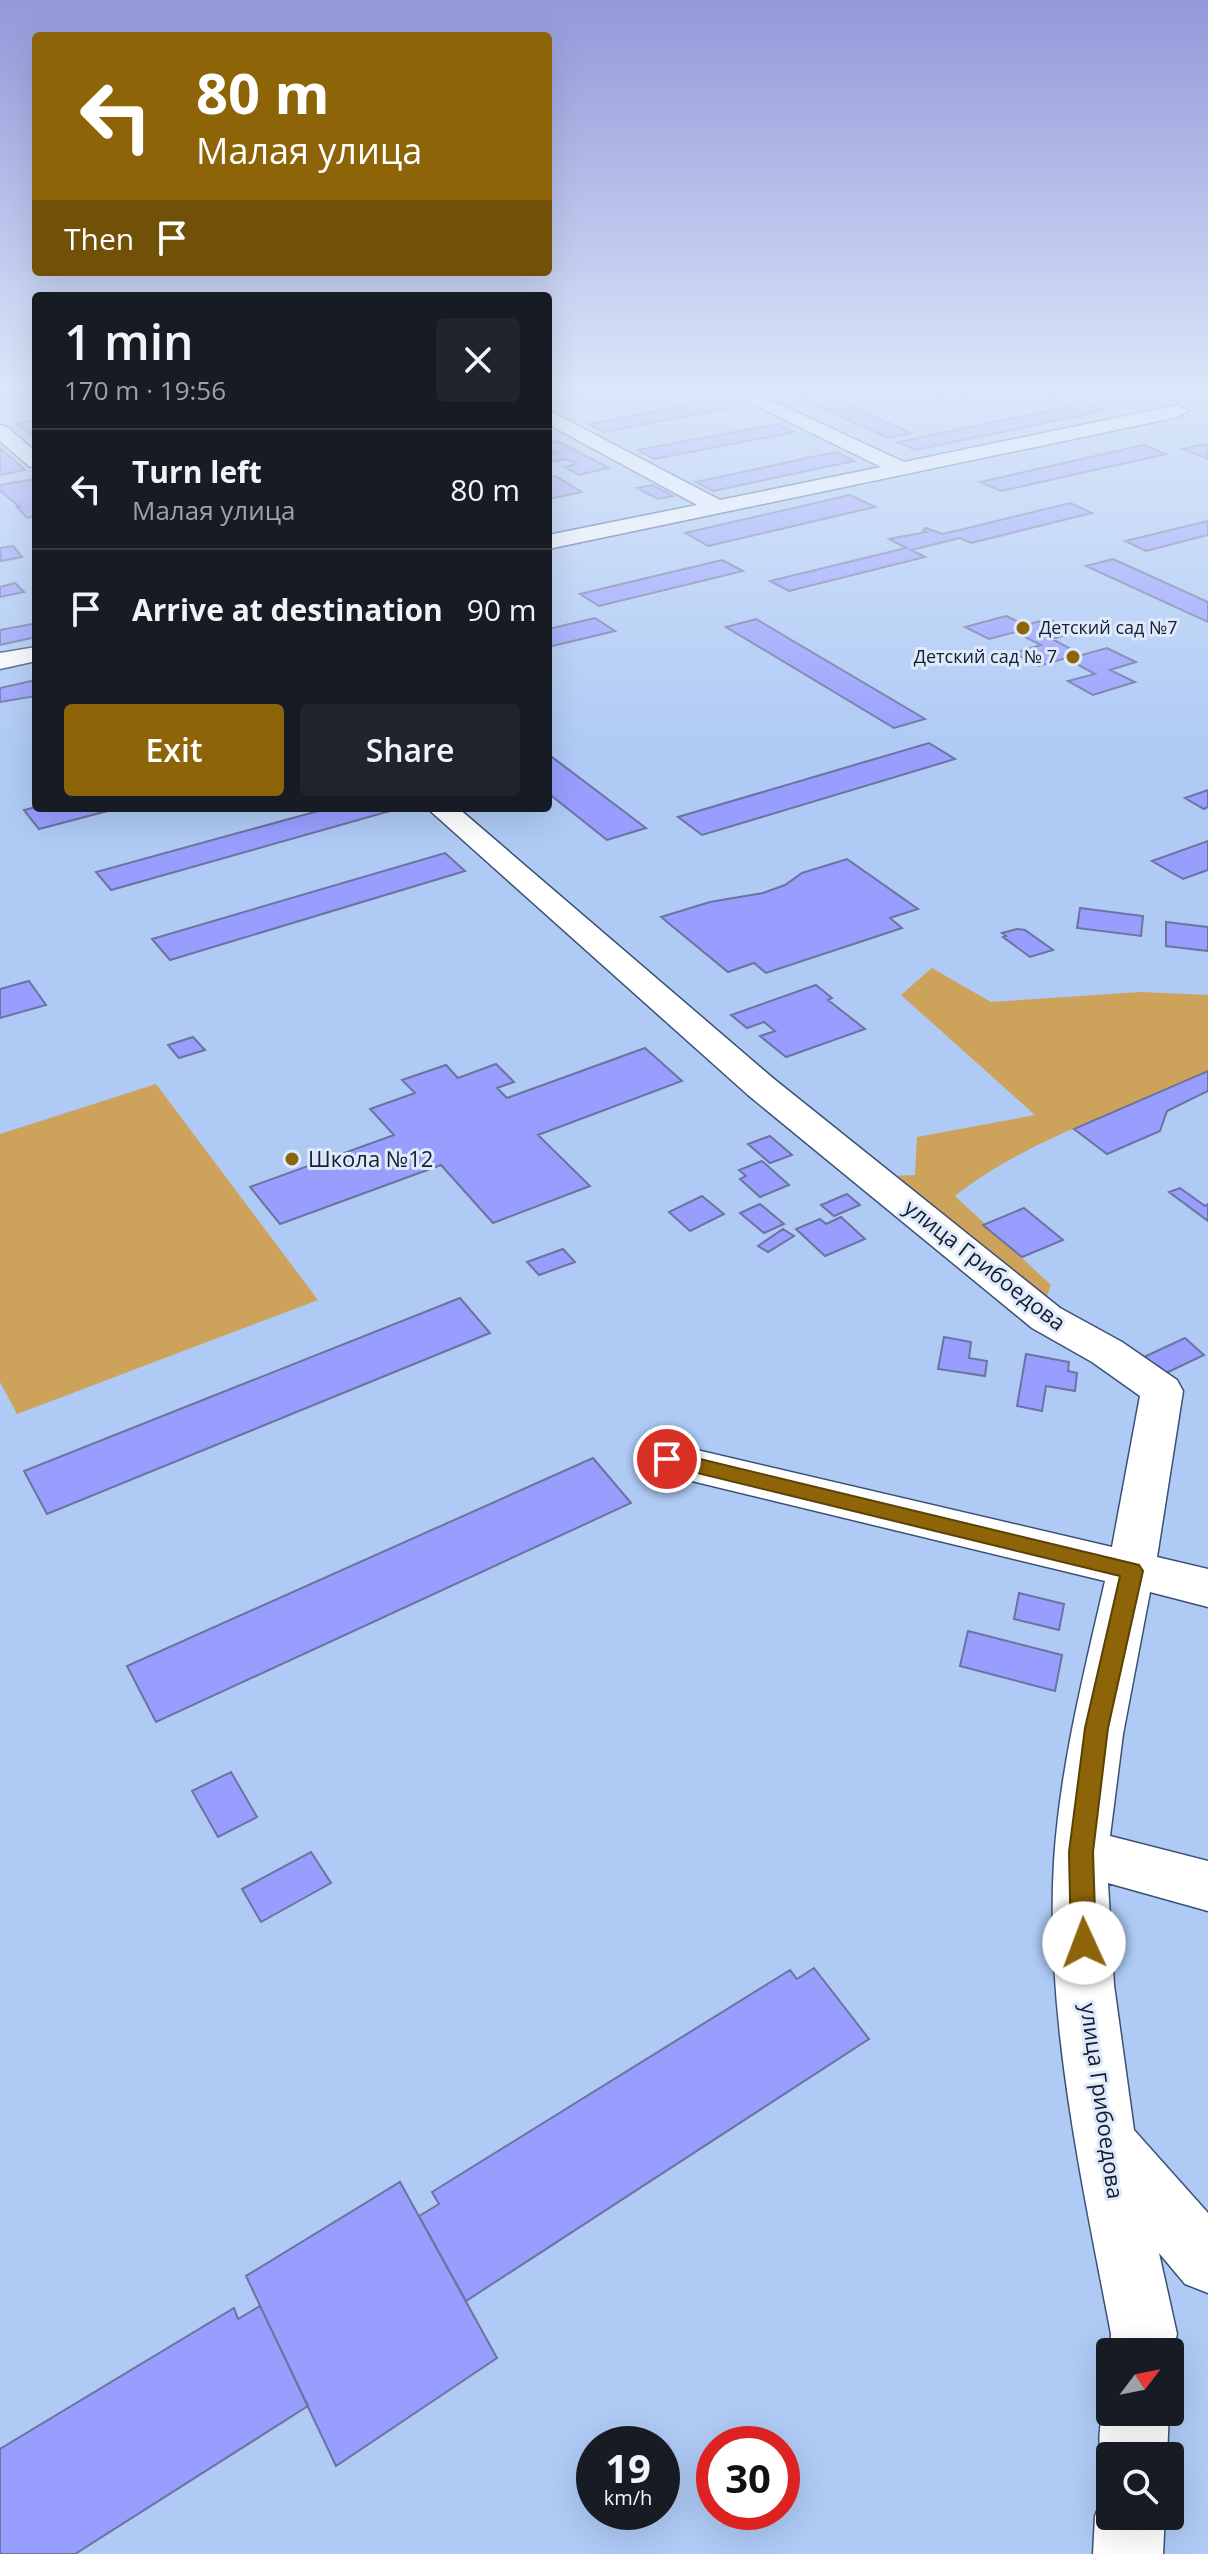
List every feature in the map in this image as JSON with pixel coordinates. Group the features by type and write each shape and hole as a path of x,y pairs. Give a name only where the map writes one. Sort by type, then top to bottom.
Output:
{"street":[{"path":"552,541 687,512"},
{"path":"0,661 32,655"},
{"name":"улица Грибоедова","path":"446,812 761,1087 1046,1318 1107,1352 1162,1391 1132,1571 1096,1728 1081,1852 1092,2065 1143,2338"},
{"path":"667,1459 1208,1588"},
{"path":"1081,1852 1208,1886"},
{"path":"1105,2142 1208,2261"},
{"path":"1128,2554 1129,2530"}],"shaded area":[{"path":"932,968 991,1002 1141,992 1208,995 1208,1072 1045,1142 983,1176 955,1196 1051,1285 1045,1302 891,1176 915,1175 917,1137 1035,1115 901,995"},
{"path":"156,1084 318,1300 17,1414 0,1382 0,1134"}],"building":[{"path":"22,512 32,512 32,517 27,518"},
{"path":"775,512 853,512 708,546 685,533"},
{"path":"1032,512 1092,513 971,543 960,538 911,550 925,557 789,591 770,581 906,548 889,539 926,532 923,530 925,528 943,534"},
{"path":"1208,521 1208,535 1146,551 1125,541"},
{"path":"13,546 22,557 1,561 0,548"},
{"path":"1113,559 1208,602 1208,622 1086,566"},
{"path":"722,560 743,571 599,606 580,594"},
{"path":"15,583 24,592 0,597 0,587"},
{"name":"Детский сад № 7","path":"1006,616 1025,625 1049,619 1076,632 1052,639 1082,655 1107,648 1136,662 1110,670 1135,682 1093,695 1068,681 1095,674 1066,658 1039,666 1014,653 1041,645 1015,632 989,639 965,627"},
{"path":"595,618 615,631 552,646 552,628"},
{"path":"756,619 925,719 894,728 726,627"},
{"path":"32,624 32,638 0,645 0,630"},
{"path":"32,681 32,697 0,702 0,688"},
{"path":"929,743 955,759 702,835 678,817"},
{"path":"552,757 646,828 607,840 552,796"},
{"path":"1208,790 1208,807 1204,809 1185,798"},
{"path":"32,808 32,812 104,812 39,829 24,810"},
{"path":"314,812 386,812 111,890 96,872"},
{"path":"1208,841 1208,870 1183,879 1152,861"},
{"path":"445,853 465,871 170,960 152,939"},
{"path":"847,859 918,909 890,918 902,928 766,973 754,963 728,972 661,917 710,902 763,893 785,885 802,873"},
{"path":"1080,908 1143,916 1141,936 1077,928"},
{"path":"1166,922 1208,927 1208,951 1166,946"},
{"path":"1025,930 1053,950 1030,957 1003,937 1006,936 1002,933"},
{"path":"29,981 46,1005 0,1018 0,989"},
{"path":"816,985 832,998 828,1000 865,1029 786,1057 760,1036 775,1031 764,1022 747,1028 731,1015"},
{"path":"193,1037 205,1050 179,1058 168,1045"},
{"path":"645,1048 682,1081 538,1135 590,1186 493,1223 441,1165 280,1224 250,1187 394,1135 370,1109 415,1093 402,1080 446,1065 458,1078 496,1064 514,1082 497,1088 507,1098"},
{"path":"1208,1071 1208,1091 1167,1111 1160,1131 1107,1154 1074,1129"},
{"path":"770,1136 792,1155 770,1163 748,1144"},
{"path":"762,1161 789,1185 760,1197 740,1179 746,1176 739,1170"},
{"path":"1180,1188 1205,1206 1208,1204 1208,1221 1169,1192"},
{"path":"847,1194 860,1205 834,1216 821,1205"},
{"path":"702,1196 724,1214 690,1231 669,1212"},
{"path":"760,1204 784,1224 764,1233 740,1213"},
{"path":"1024,1208 1063,1240 1022,1257 983,1225"},
{"path":"841,1217 865,1239 825,1256 796,1229 820,1219 826,1224"},
{"path":"783,1229 794,1236 768,1252 758,1246"},
{"path":"563,1249 575,1262 539,1275 527,1262"},
{"path":"460,1298 490,1333 47,1514 24,1471"},
{"path":"944,1337 971,1342 969,1358 987,1361 985,1376 938,1369"},
{"path":"1185,1338 1204,1355 1164,1374 1144,1357"},
{"path":"1026,1354 1069,1362 1068,1371 1077,1373 1075,1391 1046,1386 1042,1411 1017,1406"},
{"path":"593,1458 631,1503 156,1722 127,1666"},
{"path":"1019,1593 1064,1604 1059,1630 1014,1619"},
{"path":"968,1631 1062,1655 1055,1691 960,1666"},
{"path":"231,1772 257,1817 218,1837 192,1791"},
{"path":"311,1852 331,1883 261,1922 242,1889"},
{"path":"814,1968 869,2039 466,2301 419,2216 439,2204 432,2192 790,1970 797,1979"},
{"path":"400,2182 497,2358 336,2466 246,2276"},
{"path":"260,2306 308,2406 75,2554 0,2554 0,2449 234,2308 238,2319"}],"place":[{"name":"Детский сад №7","path":"1023,628"},
{"name":"Детский сад № 7","path":"1073,657"},
{"name":"Школа №12","path":"292,1159"}],"route":[{"path":"667,1459 1132,1571 1096,1728 1081,1852 1084,1943"}]}
